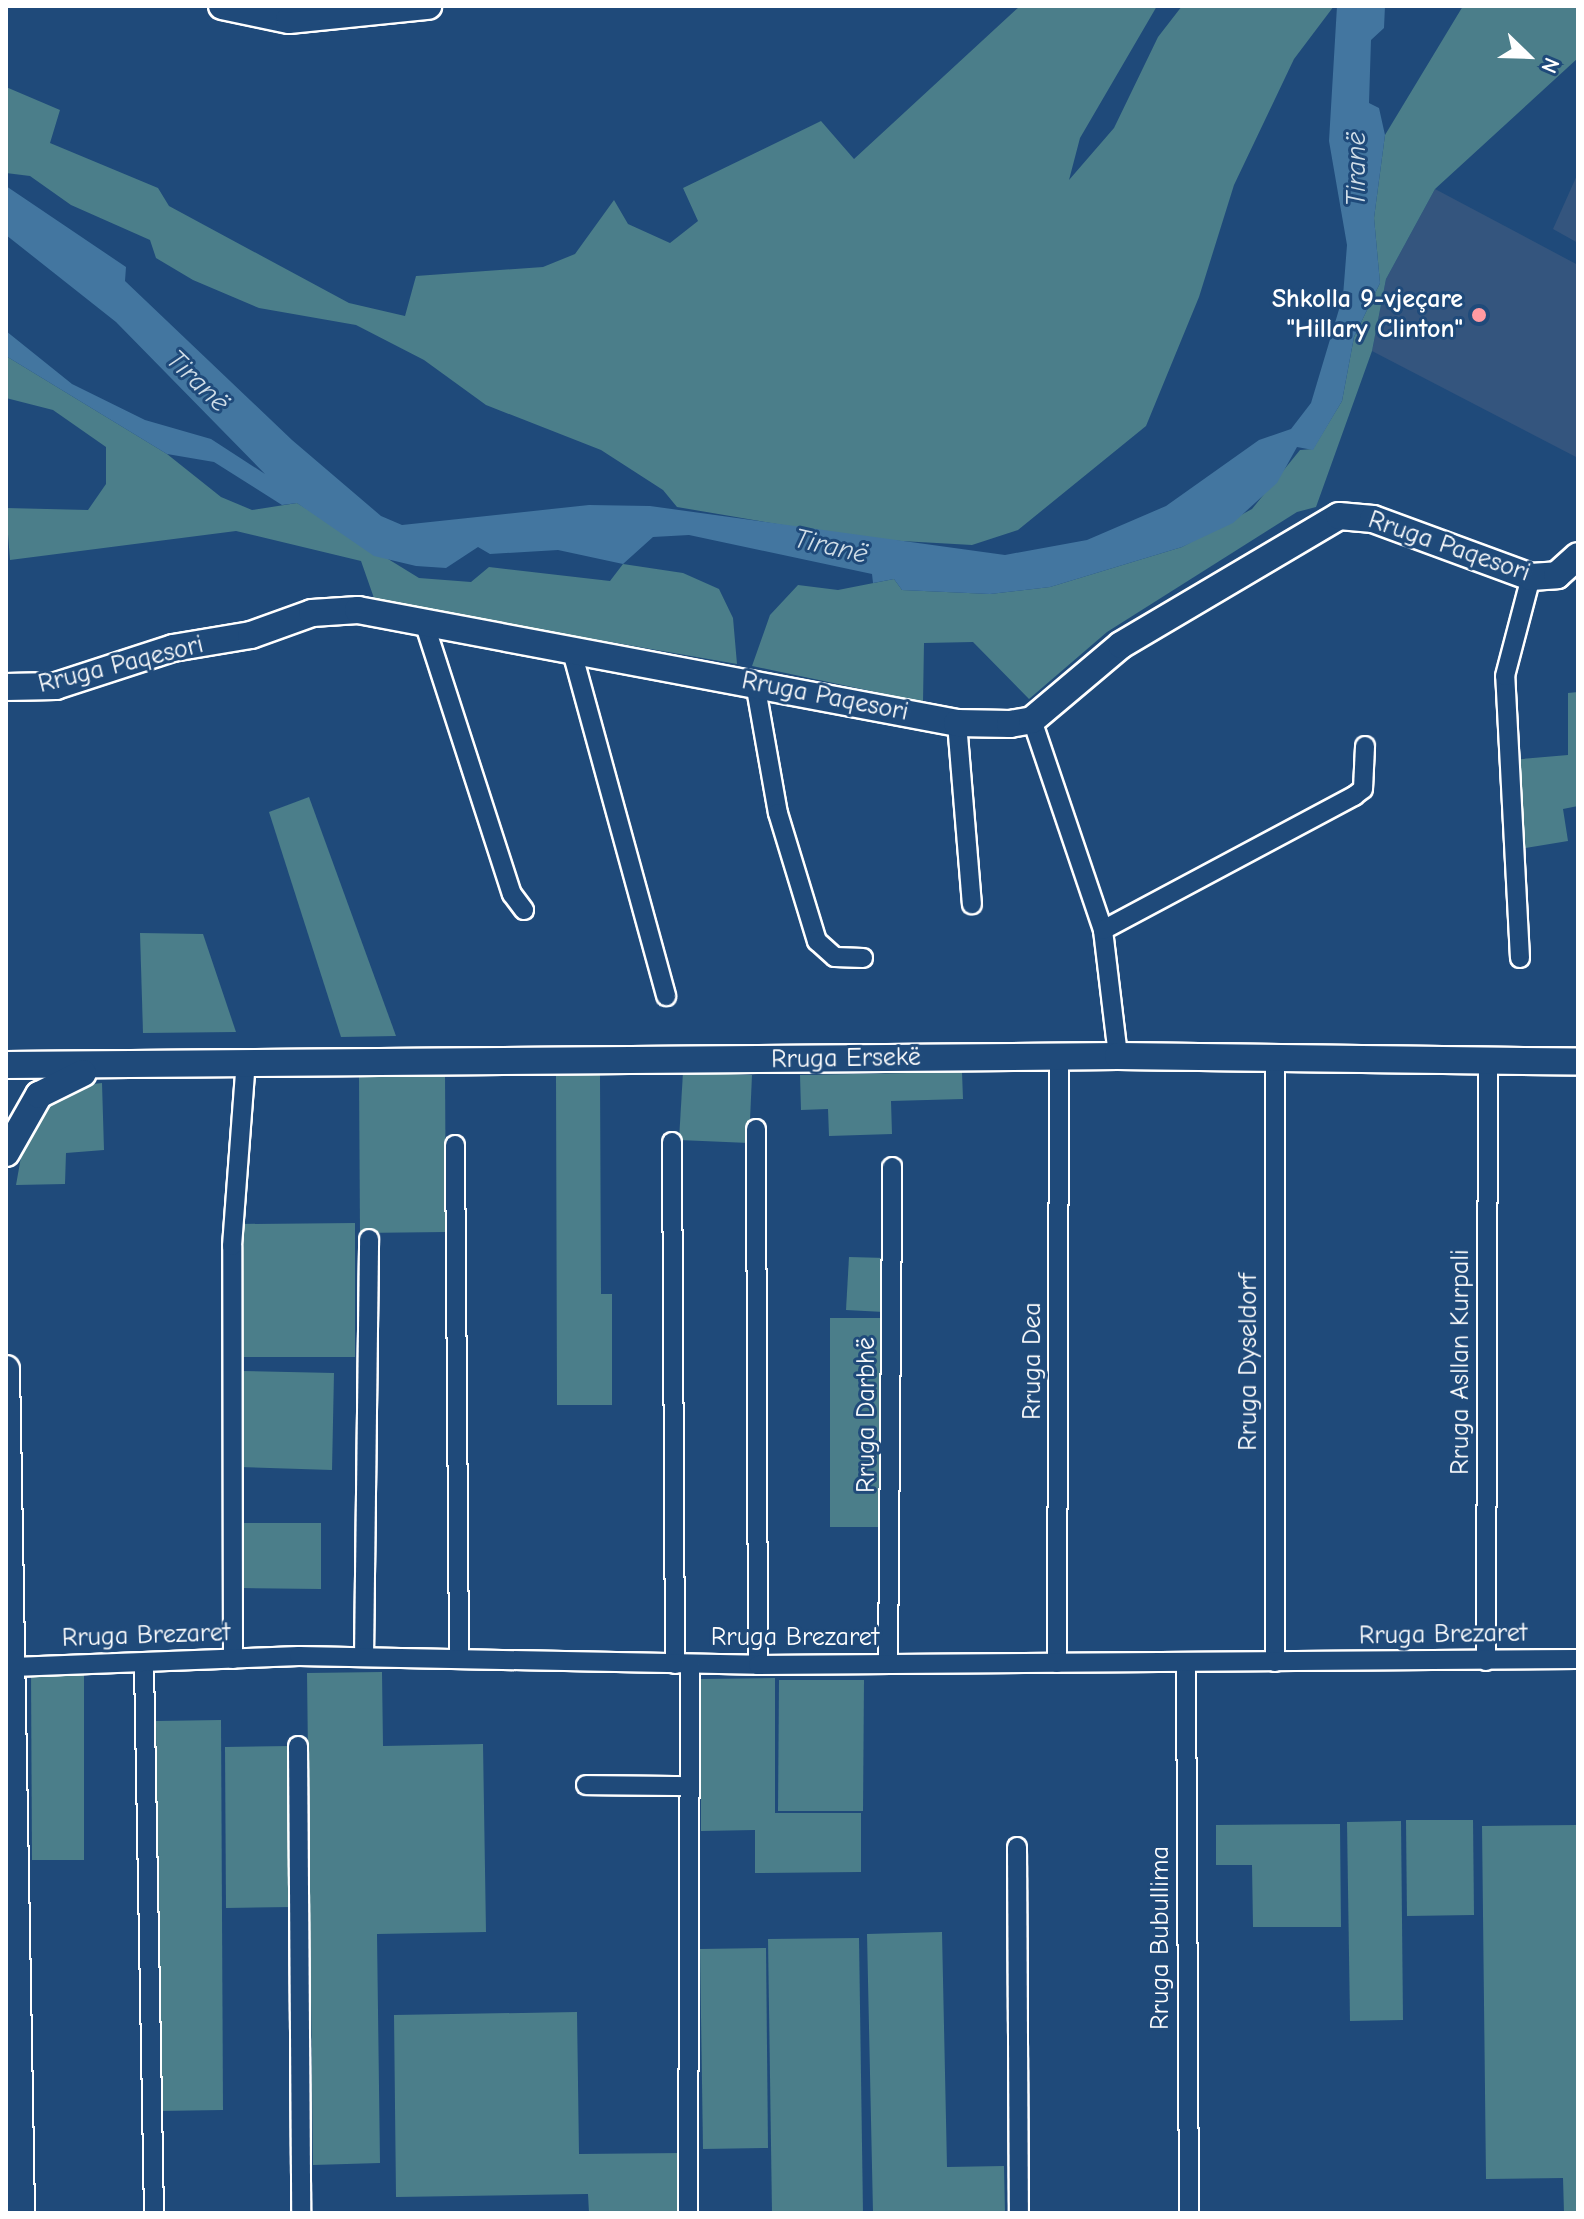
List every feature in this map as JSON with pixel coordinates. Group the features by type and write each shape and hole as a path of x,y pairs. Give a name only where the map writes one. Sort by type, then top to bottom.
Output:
{"street":[{"path":"222,6 289,20 428,6"},
{"name":"Rruga Paqesori","path":"6,687 56,686 331,610 423,619 957,723 1032,720 1121,645 1339,516 1373,519 1531,577 1557,575 1578,556"},
{"path":"1520,958 1505,676 1531,577"},
{"path":"423,619 512,894 524,910"},
{"path":"571,648 666,996"},
{"path":"755,683 778,813 817,941 835,957 863,958"},
{"path":"1032,720 1103,930 1118,1056"},
{"path":"957,723 972,904"},
{"path":"1103,930 1354,796 1363,789 1365,746"},
{"name":"Rruga Ersekë","path":"14,1071 246,1061 1118,1056 1488,1064 1578,1062"},
{"name":"Rruga Dea","path":"1057,1663 1059,1057"},
{"path":"233,1659 233,1195 246,1061"},
{"name":"Rruga Dyseldorf","path":"1275,1061 1275,1662"},
{"name":"Rruga Asllan Kurpali","path":"1486,1661 1488,1064"},
{"path":"6,1104 39,1095 113,1065"},
{"path":"6,1153 39,1095"},
{"path":"756,1129 758,1665"},
{"path":"672,1142 682,1664 690,1786 688,2213"},
{"path":"455,1145 459,1658"},
{"name":"Rruga Darbhë","path":"888,1664 892,1167"},
{"path":"364,1657 369,1239"},
{"path":"6,1369 13,1667 14,2029 21,2213"},
{"name":"Rruga Brezaret","path":"13,1667 364,1657 758,1665 1578,1659"},
{"name":"Rruga Bubullima","path":"1186,1663 1189,2213"},
{"path":"144,1664 154,2213"},
{"path":"298,1746 301,2213"},
{"path":"586,1785 690,1786"},
{"path":"1017,1847 1019,2213"}],"shaded area":[{"path":"1578,173 1578,243 1553,229"},
{"name":"Shkolla 9-vjeçare \"Hillary Clinton\"","path":"1435,189 1578,265 1578,458 1372,351 1386,279"}],"green space":[{"path":"1020,6 1157,6 1080,138 1069,180 1114,128 1158,37 1182,6 1334,6 1294,59 1234,185 1199,297 1146,426 1018,530 972,545 866,539 677,507 663,490 601,450 486,405 424,360 356,325 259,308 193,280 156,258 150,240 71,205 30,176 6,173 6,87 60,110 50,143 158,188 169,206 349,303 405,316 416,276 543,267 575,254 614,200 628,224 670,243 698,221 683,188 821,121 854,159"},
{"path":"1463,6 1578,6 1578,58 1435,189 1386,279 1372,351 1316,507 1297,512 1107,632 1029,699 973,642 924,643 923,702 752,666 770,615 798,585 838,590 894,579 902,590 990,594 1050,587 1182,547 1252,509 1300,450 1313,449 1342,401 1354,337 1380,283 1374,218 1385,135"},
{"path":"6,356 167,454 221,497 252,510 297,503 419,578 471,582 489,567 610,581 623,564 683,573 719,589 733,618 737,664 375,601 361,561 236,531 10,560 6,508 88,510 106,484 106,447 53,410 6,398"},
{"path":"1578,692 1578,806 1563,809 1568,841 1519,849 1511,760 1568,755 1568,693"},
{"path":"309,797 396,1036 341,1037 269,812"},
{"path":"140,933 203,934 236,1032 143,1033"},
{"path":"683,1072 752,1075 749,1143 679,1140"},
{"path":"962,1072 963,1099 891,1101 892,1134 829,1136 828,1109 801,1110 800,1075"},
{"path":"556,1074 600,1074 601,1294 612,1294 612,1405 557,1405"},
{"path":"445,1075 446,1232 360,1233 359,1076"},
{"path":"102,1083 104,1150 66,1153 65,1184 16,1185 26,1129 48,1102 75,1086"},
{"path":"355,1223 355,1357 240,1357 240,1224"},
{"path":"849,1257 886,1258 884,1312 846,1310"},
{"path":"830,1318 884,1318 885,1527 830,1527"},
{"path":"242,1371 334,1373 332,1470 239,1467"},
{"path":"242,1523 321,1523 321,1589 242,1588"},
{"path":"84,1672 84,1860 32,1860 31,1673"},
{"path":"382,1672 383,1746 483,1744 486,1932 377,1934 380,2163 313,2165 307,1673"},
{"path":"775,1678 775,1813 861,1813 861,1872 755,1873 755,1830 701,1831 701,1679"},
{"path":"779,1680 864,1680 863,1811 778,1811"},
{"path":"221,1720 223,2110 158,2111 156,1721"},
{"path":"291,1746 292,1907 226,1908 225,1747"},
{"path":"1406,1820 1473,1820 1474,1915 1407,1916"},
{"path":"1401,1821 1403,2020 1350,2021 1347,1822"},
{"path":"1340,1824 1341,1927 1253,1927 1252,1865 1216,1865 1216,1825"},
{"path":"1578,1825 1578,2213 1564,2213 1563,2178 1486,2179 1482,1826"},
{"path":"942,1932 947,2167 1004,2166 1005,2213 873,2213 867,1934"},
{"path":"859,1938 863,2213 772,2213 768,1939"},
{"path":"766,1948 768,2148 703,2149 700,1949"},
{"path":"577,2012 579,2154 682,2153 682,2213 589,2213 588,2194 396,2197 394,2015"}],"water":[{"name":"Tiranë","path":"1337,6 1385,6 1384,28 1371,40 1369,103 1379,108 1385,135 1374,218 1380,283 1354,337 1342,401 1313,450 1297,447 1277,483 1233,523 1182,547 1050,587 990,594 902,590 894,579 873,583 872,574 689,535 653,537 623,564 558,550 490,554 478,547 446,568 416,566 374,556 297,503 282,505 214,462 167,454 6,356 6,331 72,384 145,420 211,439 265,474 116,322 6,235 6,186 126,267 125,281 292,440 381,516 402,525 589,505 650,506 1005,555 1087,540 1166,506 1259,440 1291,429 1311,403 1343,296 1347,245 1329,141"}],"place":[{"name":"Shkolla 9-vjeçare \"Hillary Clinton\"","path":"1479,315"}]}
